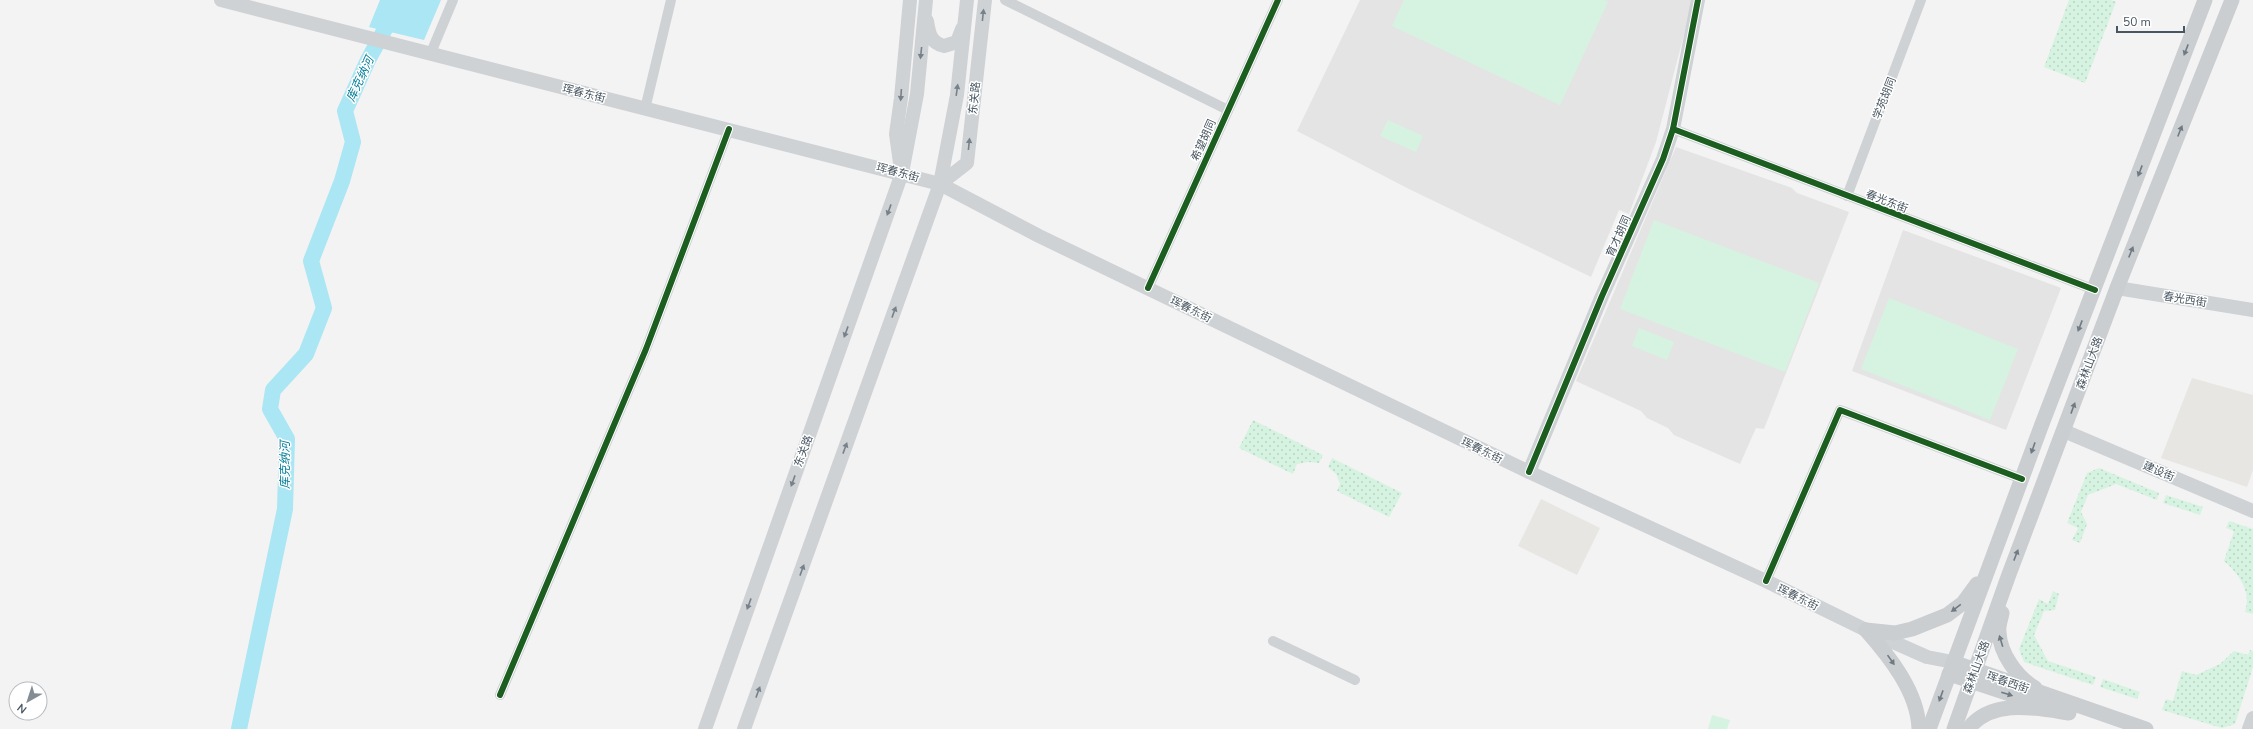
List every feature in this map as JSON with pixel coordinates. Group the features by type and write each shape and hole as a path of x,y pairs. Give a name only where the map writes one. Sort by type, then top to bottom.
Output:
{"main road":[{"name":"珲春东街","path":"222,0 426,54 729,129 940,184 1039,236 1529,472 1766,581 1866,630 1927,657"},
{"name":"东关路","path":"902,173 896,134 901,98 910,0"},
{"name":"东关路","path":"744,729 940,184 957,95 967,0"},
{"name":"东关路","path":"940,184 967,163 985,0"},
{"name":"育才胡同","path":"1529,472 1602,296 1663,158 1673,129 1698,0"},
{"name":"森林山大路","path":"1929,729 2022,479 2205,0"},
{"name":"森林山大路","path":"1954,729 2008,577 2117,288 2232,0"},
{"name":"东关路","path":"705,729 902,173 917,94 926,5"},
{"path":"926,5 931,38 934,42 944,46 957,42 965,19"},
{"name":"春光西街","path":"2117,288 2253,310"},
{"name":"建设街","path":"2064,431 2253,511"},
{"path":"1866,630 1895,633 1912,629 1947,615 1963,603 1989,567"},
{"path":"2008,577 1999,631 2001,643 2015,670 2027,683 2054,698"},
{"path":"1866,630 1900,672 1915,708 1919,729"},
{"name":"珲春西街","path":"1927,657 1972,677 2068,713 2117,729"},
{"name":"珲春西街","path":"1972,677 2054,698 2146,729"},
{"path":"1968,729 1978,720 2001,708 2030,707 2068,713"},
{"path":"2250,729 2253,718"}],"street":[{"path":"426,54 454,0"},
{"path":"645,109 672,0"},
{"path":"1005,0 1228,110"},
{"name":"希望胡同","path":"1148,288 1278,0"},
{"name":"学苑胡同","path":"1847,196 1921,0"},
{"path":"500,695 646,349 729,129"},
{"name":"春光东街","path":"1673,129 2094,290"},
{"path":"1766,581 1840,410 2022,479"},
{"path":"1273,641 1355,680"}],"shaded area":[{"path":"1360,0 1693,0 1656,142 1629,214 1619,210 1591,277 1409,189 1297,131"},
{"path":"1676,147 1792,188 1797,193 1849,212 1764,429 1756,428 1740,464 1674,435 1668,428 1647,418 1641,411 1576,381"},
{"path":"1903,230 2061,288 2006,430 1852,371"},
{"path":"2192,378 2253,395 2253,470 2247,487 2161,458"},
{"path":"1541,499 1600,528 1577,575 1518,546"}],"green space":[{"path":"1404,0 1605,0 1608,2 1560,105 1392,26"},
{"path":"2069,0 2111,0 2116,2 2085,83 2044,67"},
{"path":"1388,120 1423,136 1416,152 1380,136"},
{"path":"1654,220 1819,283 1785,372 1620,309"},
{"path":"1889,298 2018,349 1990,420 1861,369"},
{"path":"1639,328 1674,342 1667,360 1632,346"},
{"path":"1253,420 1323,455 1319,463 1308,462 1297,464 1293,474 1239,448"},
{"path":"1332,458 1402,493 1389,517 1337,491 1340,484 1336,474 1328,467"},
{"path":"2099,468 2159,493 2157,500 2116,484 2088,495 2081,512 2087,524 2080,543 2072,540 2078,528 2067,523 2087,473"},
{"path":"2166,495 2203,507 2200,515 2163,503"},
{"path":"2229,521 2253,529 2253,614 2245,612 2247,597 2243,584 2235,572 2224,561 2234,531 2226,528"},
{"path":"2053,591 2059,594 2055,610 2044,611 2034,635 2048,661 2096,677 2093,685 2024,662 2019,649 2039,599 2048,604"},
{"path":"2250,650 2253,651 2253,667 2235,724 2222,728 2162,710 2166,699 2173,701 2182,671 2196,675 2220,664 2234,651 2248,655"},
{"path":"2103,679 2140,692 2137,699 2100,687"},
{"path":"1712,715 1730,720 1727,729 1708,729"}],"water":[{"path":"380,0 441,0 424,40 369,27"}],"waterway":[{"name":"库克纳河","path":"239,729 285,509 287,439 270,409 273,390 306,354 324,308 311,261 342,181 353,142 345,111 368,60 401,0"}],"cycle path":[{"path":"1148,288 1278,0"},
{"path":"1529,472 1602,296 1663,159 1673,129 1698,0"},
{"path":"500,695 646,349 729,129"},
{"path":"1673,129 2095,290"},
{"path":"1766,581 1840,410 2022,479"}]}
